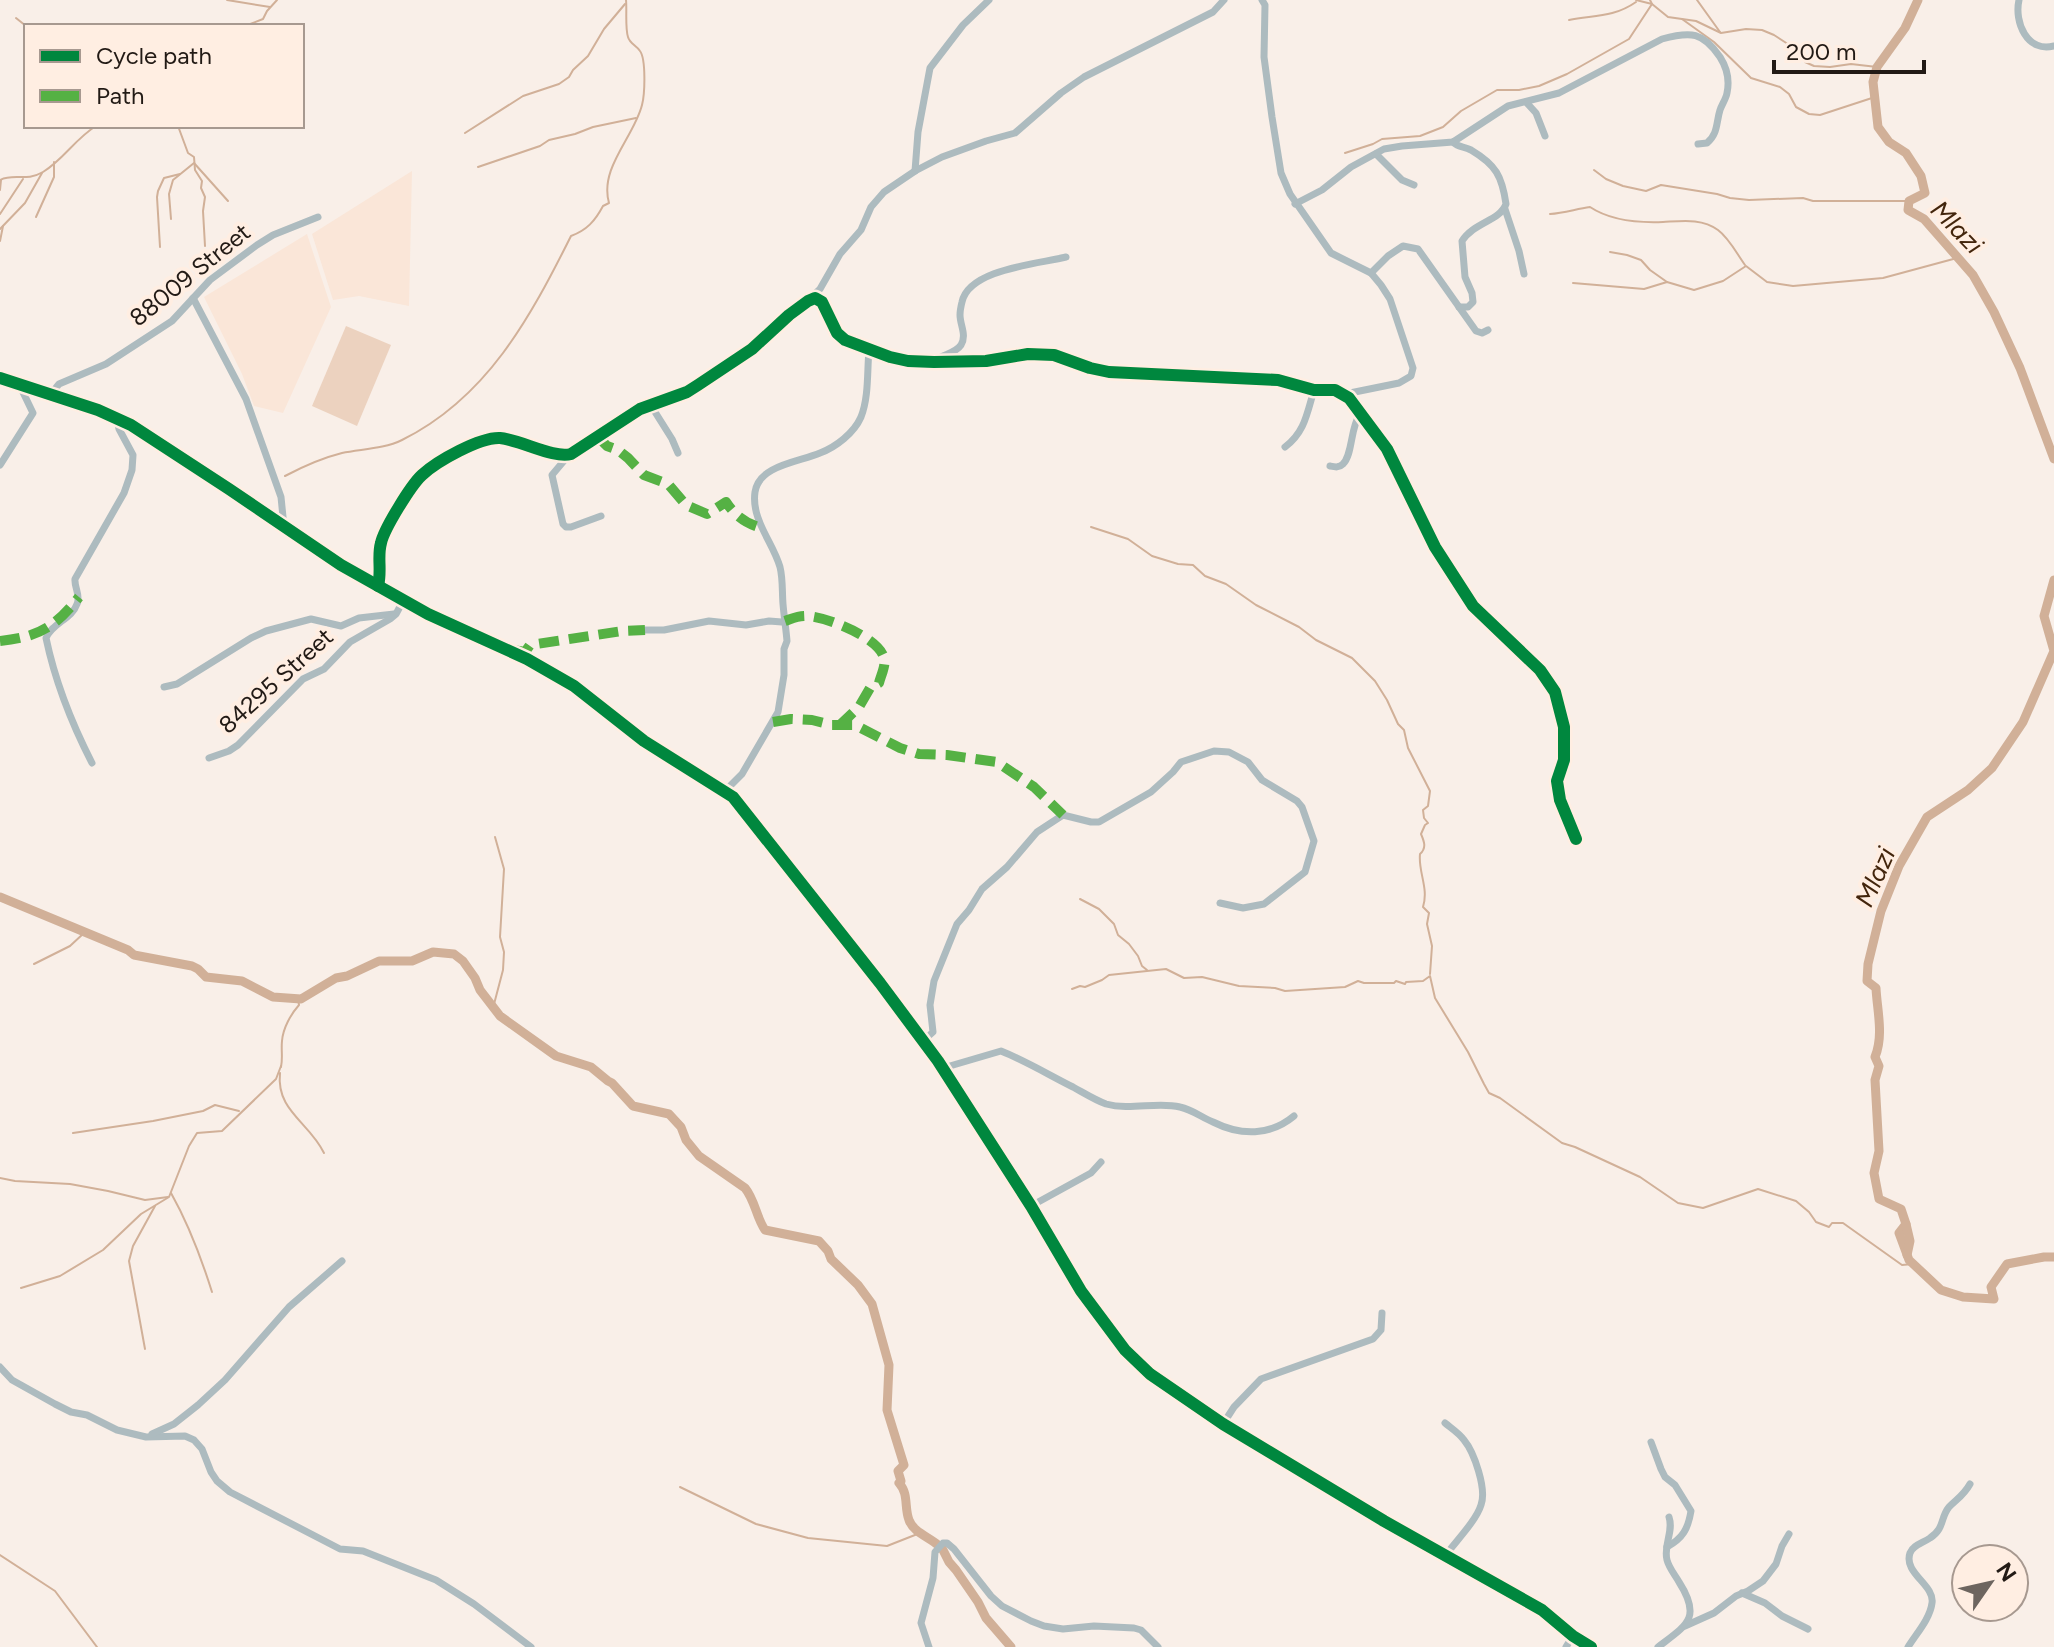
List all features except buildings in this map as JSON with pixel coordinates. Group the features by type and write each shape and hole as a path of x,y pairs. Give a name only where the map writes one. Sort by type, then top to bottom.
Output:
{"street":[{"path":"915,171 918,132 930,68 963,25 989,0"},
{"path":"1262,0 1265,5 1264,57 1281,173 1295,204 1331,253 1371,273 1390,299 1413,373 1399,383 1345,394"},
{"path":"2019,0 2018,19 2026,37 2042,47 2054,46"},
{"path":"601,516 571,527 563,524 552,475 568,456 650,404 687,392 752,349 820,289 840,254 861,230 874,203 884,192 915,171 957,151 1015,133 1084,77 1213,12 1225,1"},
{"path":"1295,204 1384,149 1453,142 1508,106 1567,90 1670,37 1689,35 1704,38 1714,47 1727,69 1727,95 1719,113 1716,133 1707,143 1698,144"},
{"path":"1526,102 1536,113 1545,136"},
{"path":"1453,142 1475,153 1499,173 1505,209 1524,274"},
{"path":"1376,154 1402,180 1414,185"},
{"path":"1459,307 1468,307 1473,302 1465,277 1462,241 1476,226 1505,209"},
{"name":"88009 Street","path":"51,394 59,384 106,364 159,330 183,311 210,280 273,235 318,217"},
{"path":"1371,273 1398,249 1414,247 1426,258 1476,331 1482,333 1488,330"},
{"path":"934,362 956,350 962,343 964,334 960,315 963,298 980,279 1066,257"},
{"path":"193,298 246,399 281,497 284,527"},
{"path":"808,301 815,298 824,304 837,333 845,340 908,361 986,361 1028,354 1054,355 1109,372 1278,380 1314,390 1335,390 1345,394 1387,449 1435,547 1473,606 1540,670 1555,692 1564,727 1563,765 1557,781 1567,822 1576,839"},
{"path":"183,311 200,310"},
{"path":"724,792 742,774 778,712 784,675 787,641 781,570 758,518 756,489 766,474 823,452 838,443 855,426 863,409 869,350"},
{"path":"0,378 117,419 168,448 341,565 449,625 527,659 574,686 644,741 733,797 943,1068 1081,1291 1125,1350 1150,1374 1223,1424 1384,1521 1542,1610 1591,1647"},
{"path":"0,465 33,413 19,384"},
{"path":"1285,447 1299,435 1314,390"},
{"path":"650,404 678,453"},
{"path":"1330,466 1343,464 1354,423 1360,414"},
{"path":"92,763 61,689 46,638 51,629 74,609 79,597 74,587 75,579 124,493 132,470 133,455 117,419"},
{"path":"378,586 380,547 384,534 412,487 427,471 482,441 496,438 568,456"},
{"path":"164,687 177,684 266,631 311,619 341,626 359,618 396,614 403,601"},
{"name":"84295 Street","path":"209,758 238,745 303,679 324,669 350,642 396,614"},
{"path":"645,630 664,630 709,621 746,625 785,621"},
{"path":"923,1041 933,1032 930,1005 934,981 954,928 982,889 1007,867 1037,832 1063,815 1099,822 1151,792 1181,762 1214,751 1239,756 1251,765 1262,780 1293,797 1302,807 1314,841 1305,872 1264,904 1243,908 1220,903"},
{"path":"943,1068 1001,1051 1109,1105 1172,1105 1195,1111 1222,1126 1258,1133 1284,1124 1294,1116"},
{"path":"1031,1206 1091,1173 1101,1162"},
{"path":"146,1437 174,1424 198,1405 225,1380 289,1307 342,1261"},
{"path":"1223,1424 1234,1407 1261,1379 1373,1339 1381,1330 1382,1313"},
{"path":"0,1367 12,1380 64,1409 87,1415 117,1430 146,1437 185,1436 194,1440 202,1449 217,1481 230,1492 340,1549 363,1551 436,1580 531,1647"},
{"path":"1445,1423 1464,1440 1480,1476 1482,1503 1445,1556"},
{"path":"1651,1442 1661,1469 1691,1511 1688,1527 1680,1540 1667,1547"},
{"path":"1908,1647 1926,1619 1933,1601 1913,1570 1910,1553 1914,1547 1937,1533 1946,1512 1961,1499 1970,1484"},
{"path":"1669,1517 1672,1526 1666,1555 1668,1563 1691,1601 1691,1610 1683,1627"},
{"path":"1658,1647 1683,1627 1714,1613 1763,1581 1776,1564 1789,1534"},
{"path":"929,1647 921,1623 933,1578 935,1552 947,1543 991,1596 1002,1606 1031,1621 1063,1629 1094,1626 1134,1628 1141,1630 1158,1647"},
{"path":"1742,1593 1808,1629"},
{"path":"1566,1647 1573,1636"}],"shaded area":[{"path":"412,171 409,306 359,296 333,300 312,234"},
{"path":"307,234 331,307 283,413 254,406 242,374 204,297"},
{"path":"346,326 391,345 357,426 312,406"}],"waterway":[{"path":"227,0 270,7"},
{"path":"250,24 263,19 277,0"},
{"path":"285,476 335,455 402,440 432,423 458,402 503,353 539,297 571,236 586,228 609,203 609,177 638,117 644,93 643,61 640,51 628,37 626,0"},
{"path":"1636,0 1652,4 1668,17 1696,21 1721,33 1762,30 1794,48 1805,62 1814,66 1851,64 1877,67"},
{"path":"1345,153 1382,139 1420,136 1443,127 1461,111 1497,90 1539,86 1567,74 1629,39 1652,4 1650,0"},
{"path":"1697,0 1720,32"},
{"name":"Mlazi","path":"1918,0 1905,28 1877,67 1873,82 1878,127 1889,142 1906,153 1921,176 1925,193 1909,201 1908,210 1924,219 1973,275 1994,312 2020,368 2054,459"},
{"path":"1569,20 1611,13 1636,2"},
{"path":"465,133 523,96 559,84 569,77 625,4"},
{"path":"16,18 24,24"},
{"path":"1682,19 1714,42 1751,78 1780,87 1789,94 1796,107 1809,114 1820,115 1875,97"},
{"path":"478,167 540,146 549,140 636,118"},
{"path":"0,180 43,172 93,128"},
{"path":"179,128 202,181 205,246"},
{"path":"36,217 54,177 54,162"},
{"path":"171,219 169,194 173,180 194,163 228,201"},
{"path":"1594,170 1623,186 1646,191 1661,185 1749,200 1909,201"},
{"path":"0,229 25,203 42,173"},
{"path":"160,247 158,191 164,178 180,174"},
{"path":"0,214 23,179"},
{"path":"0,190 1,180"},
{"path":"1550,214 1590,207 1625,220 1705,224 1722,233 1745,265"},
{"path":"0,241 3,226"},
{"path":"1610,252 1641,260 1667,282"},
{"path":"1573,283 1644,289 1667,282 1694,290 1723,281 1746,266 1767,282 1793,286 1883,278 1957,258"},
{"path":"1091,527 1128,539 1152,556 1193,565 1205,576 1226,584 1256,605 1352,658 1375,681 1404,730 1408,748 1430,791 1428,806 1423,810 1428,823 1421,834 1424,847 1420,854 1425,893 1423,907 1429,913 1427,924 1432,946 1430,974"},
{"name":"Mlazi","path":"2054,580 2044,616 2054,651 2023,722 1992,768 1968,790 1927,817 1899,866 1881,911 1867,981 1876,988 1879,1022 1875,1057 1879,1066 1875,1080 1879,1151 1874,1173 1879,1199 1901,1209 1906,1224 1899,1233 1909,1260 1941,1290 1963,1297 1994,1299 1991,1287 2007,1264 2054,1257"},
{"path":"493,1008 503,970 504,952 500,937 504,869 495,837"},
{"path":"0,897 134,955 192,966 206,977 242,981 273,997 301,999 336,978 379,961 412,961 433,952 454,954 463,961 500,1016 556,1056 591,1067 612,1083 633,1106 669,1114 699,1156 745,1188 765,1230 819,1241 831,1259 858,1285 872,1304 889,1365 887,1410 904,1465 898,1471 899,1483 904,1492 909,1520 918,1531 938,1545"},
{"path":"1080,899 1099,909 1114,924 1118,935 1129,944 1147,970"},
{"path":"34,964 70,946 84,933"},
{"path":"1072,989 1085,987 1109,975 1166,969 1184,978 1202,977 1239,986 1285,991 1345,987 1358,981 1396,981 1405,984 1423,981 1430,976 1435,998 1489,1093 1562,1143 1640,1177 1678,1203 1703,1208 1758,1189 1796,1201 1816,1222 1829,1227 1832,1223 1843,1223 1902,1265 1913,1264"},
{"path":"281,1067 283,1036 299,1005 298,999"},
{"path":"21,1288 60,1276 103,1250 141,1214 169,1197 197,1133 222,1131 276,1079 281,1066"},
{"path":"280,1073 280,1086 288,1107 324,1153"},
{"path":"73,1133 153,1121 203,1111 215,1105 239,1111"},
{"path":"0,1178 70,1184 145,1200 168,1197"},
{"path":"171,1193 194,1241 212,1292"},
{"path":"145,1349 129,1261 133,1246 155,1206"},
{"name":"Mlazi","path":"1906,1224 1910,1241 1907,1255"},
{"path":"680,1487 756,1524 808,1538 887,1546 920,1533"},
{"path":"942,1548 986,1618 1011,1647"},
{"path":"0,1555 55,1591 97,1647"}],"marked path":[{"path":"597,436 628,458 644,475 668,484 686,505 707,514 726,502 742,519 762,528"},
{"path":"0,641 25,637 45,629 79,597"},
{"path":"785,621 804,616 824,619 862,635 880,650 884,667 879,683 870,688 859,707 840,725"},
{"path":"513,650 525,652 530,645 645,630"},
{"path":"773,722 791,719 855,725 919,754 997,762 1034,787 1063,815"}],"cycle path":[{"path":"378,586 383,536 417,480 438,463 470,446 500,438 556,454 571,454 640,409 698,385 752,349 789,315 815,298 822,302 837,333 845,340 908,361 986,361 1028,354 1054,355 1109,372 1278,380 1314,390 1335,390 1349,398 1387,449 1435,547 1473,606 1540,670 1555,692 1564,727 1564,760 1557,781 1560,800 1576,839"},
{"path":"0,378 98,410 131,425 341,565 428,614 527,659 574,686 644,741 733,797 938,1061 1031,1206 1081,1291 1125,1350 1150,1374 1223,1424 1384,1521 1542,1610 1591,1647"}]}
